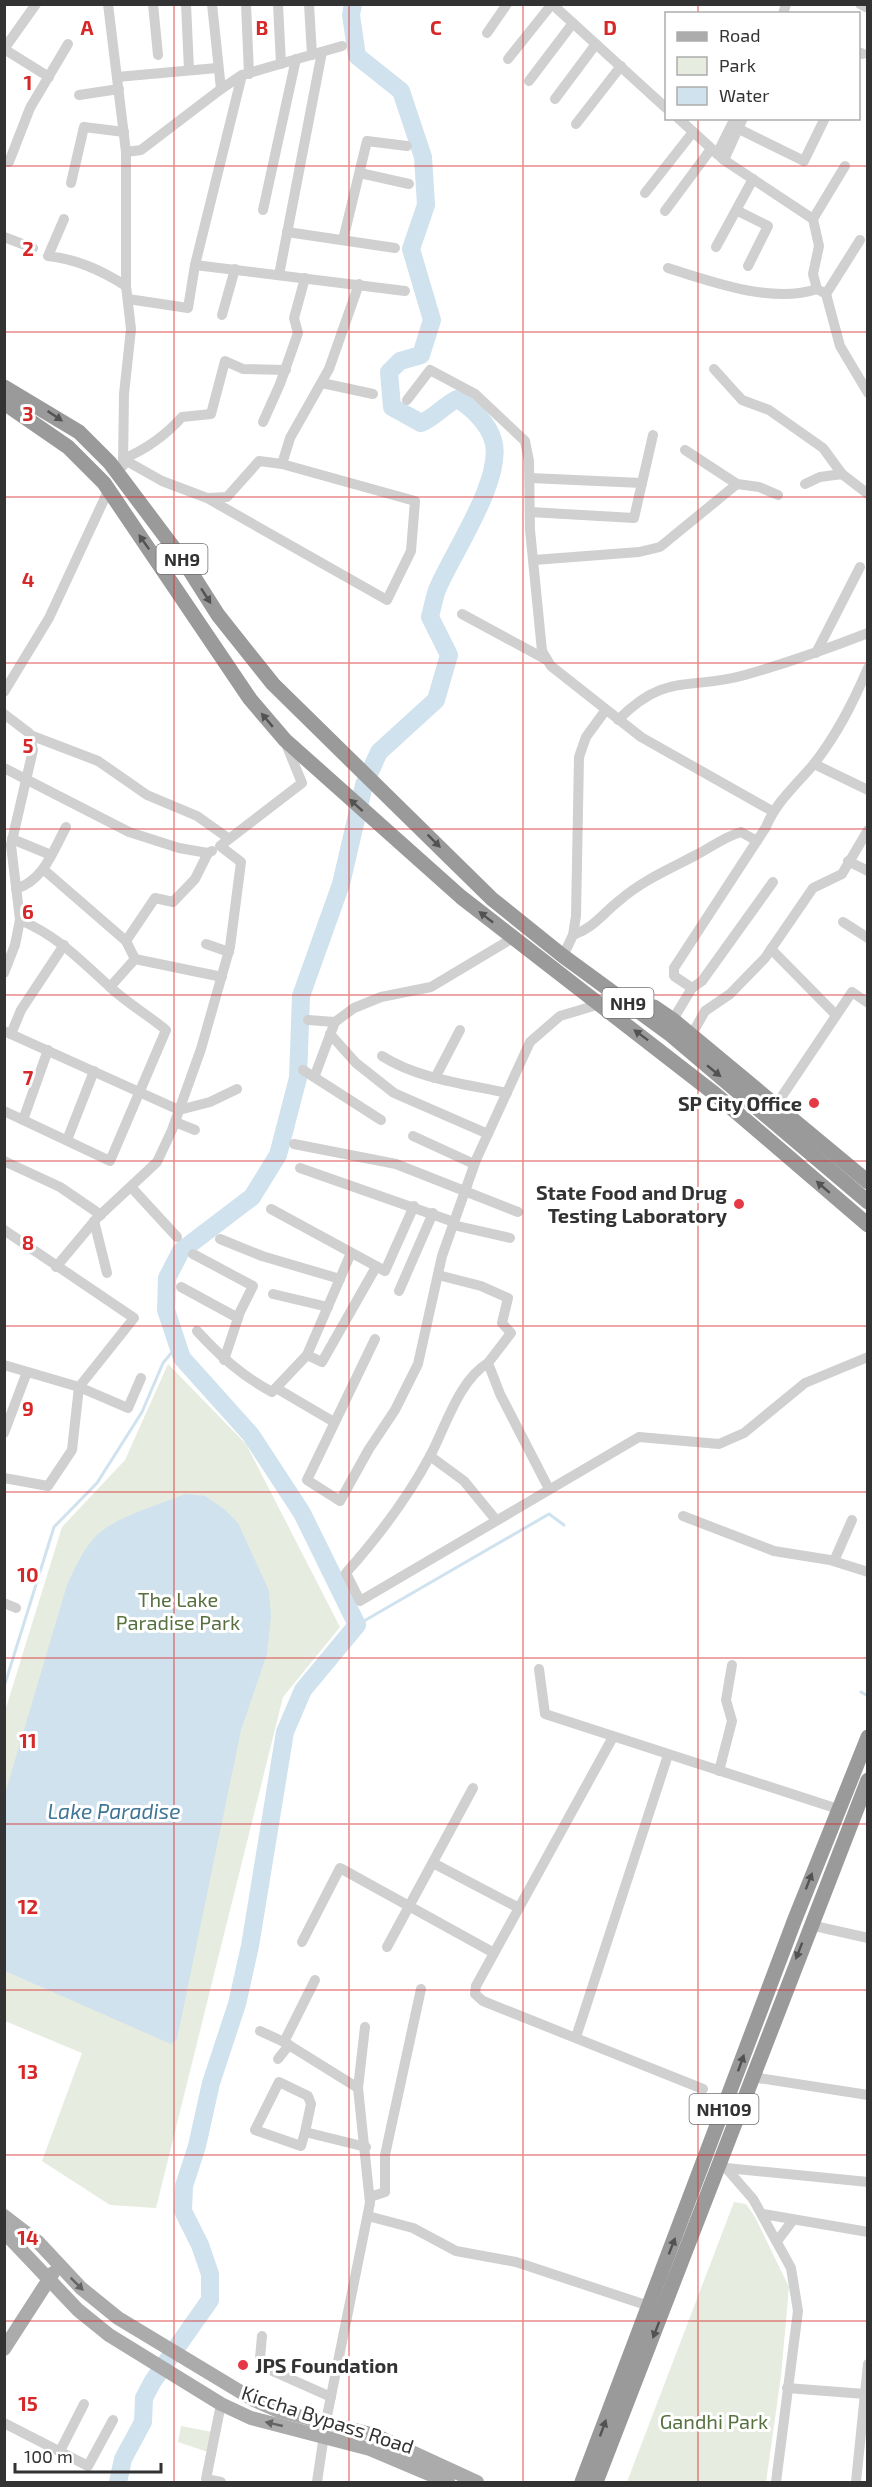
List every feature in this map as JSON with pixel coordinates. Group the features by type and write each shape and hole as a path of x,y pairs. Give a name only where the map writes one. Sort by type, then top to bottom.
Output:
{"highway":[{"name":"NH9","path":"4,387 79,432 123,478 240,644 273,684 600,1004 715,1094 867,1225"},
{"name":"NH9","path":"4,403 68,447 109,489 250,699 285,741 323,776 388,834 513,938 669,1026 688,1040 773,1110 865,1196"},
{"path":"773,1110 867,1182"},
{"name":"NH109","path":"582,2482 649,2306 716,2165 795,1919 867,1737"},
{"name":"NH109","path":"596,2482 716,2165 867,1780"},
{"path":"823,1845 839,1852"},
{"path":"795,1919 810,1924"}],"main road":[{"path":"4,2216 38,2242 81,2288 118,2318 254,2400 325,2428"},
{"name":"Kiccha Bypass Road","path":"4,2232 78,2310 148,2361 221,2404 251,2418 325,2428 370,2449 452,2479 477,2482"},
{"path":"4,2349 47,2279 60,2266"},
{"path":"574,2482 590,2462"}],"street":[{"path":"36,4 4,49 49,77"},
{"path":"108,4 126,152 126,286 131,329 124,394 123,478"},
{"path":"153,4 158,55"},
{"path":"186,4 189,70"},
{"path":"212,4 221,89"},
{"path":"128,298 188,308 195,265 245,74 246,4"},
{"path":"278,4 281,64"},
{"path":"279,275 317,53 309,4"},
{"path":"487,33 507,4"},
{"path":"508,59 552,4 665,107"},
{"path":"860,4 867,8"},
{"path":"529,81 573,23"},
{"path":"9,162 30,108 68,44"},
{"path":"555,99 596,44"},
{"path":"126,152 141,150 221,89 245,74 342,46"},
{"path":"263,210 296,59"},
{"path":"576,124 621,66"},
{"path":"117,76 217,68"},
{"path":"80,95 118,89"},
{"path":"680,120 717,154 813,219"},
{"path":"665,211 717,154 739,122 804,161 824,120"},
{"path":"70,183 84,127 124,132"},
{"path":"645,193 693,132"},
{"path":"343,240 367,141 407,146"},
{"path":"845,166 813,219 819,246 813,274 840,346 867,393"},
{"path":"360,172 409,184"},
{"path":"716,247 738,211 753,179"},
{"path":"738,211 768,226 748,266"},
{"path":"64,219 48,256 64,257 100,269 126,286"},
{"path":"287,232 395,248"},
{"path":"4,237 33,248"},
{"path":"668,268 728,287 799,295 821,292 860,240"},
{"path":"195,265 405,291"},
{"path":"222,315 235,269"},
{"path":"263,422 286,369 298,333 294,318 305,278"},
{"path":"282,464 290,438 329,369 359,284"},
{"path":"123,459 143,451 166,434 182,417 210,414 225,361 243,369 286,369"},
{"path":"714,369 742,400 769,410 823,448 842,474 867,494"},
{"path":"408,400 430,370 475,394 525,441 530,461 530,512 542,651 551,666 604,711 641,737 772,811"},
{"path":"322,383 373,394"},
{"path":"530,512 634,518 653,435"},
{"path":"685,450 737,484 759,487 778,495"},
{"path":"123,459 162,481 207,498 387,600 411,551 415,501 282,464 259,461 227,497 207,498"},
{"path":"805,484 820,477 842,474"},
{"path":"530,478 642,483"},
{"path":"534,560 639,552 660,548 737,484"},
{"path":"4,692 49,618 109,489"},
{"path":"816,653 860,567"},
{"path":"462,614 548,660"},
{"path":"618,720 637,701 670,685 741,676 816,653 867,633"},
{"path":"692,988 674,976 674,968 757,840 772,811 814,764 849,712 867,668"},
{"path":"558,962 573,935 576,916 579,757 586,737 604,711"},
{"path":"4,714 30,735 98,761 147,795 197,816 228,838"},
{"path":"4,973 15,945 21,920 12,840 33,750 30,735"},
{"path":"126,941 155,898 172,902 195,879 208,854 302,783 285,741"},
{"path":"814,764 867,790"},
{"path":"4,768 129,832 179,848 208,854"},
{"path":"16,889 30,884 43,869 66,827"},
{"path":"688,1040 705,1011 730,994 771,949 813,888 842,874 867,830"},
{"path":"573,935 589,929 621,899 668,867 696,855 727,836 741,832 757,840"},
{"path":"12,840 51,855"},
{"path":"56,1266 97,1218 158,1162 175,1122 229,952 241,862 220,846"},
{"path":"848,861 867,871"},
{"path":"43,869 126,941 135,959"},
{"path":"669,1026 692,988 702,981 773,882"},
{"path":"4,1111 110,1161 166,1030 110,987 45,930 21,920"},
{"path":"843,922 867,938"},
{"path":"315,1075 335,1022 354,1008 381,997 431,987 513,938"},
{"path":"206,944 229,952"},
{"path":"64,945 8,1032 179,1110 210,1102 237,1089"},
{"path":"771,949 836,1015"},
{"path":"135,959 222,977"},
{"path":"110,987 135,959"},
{"path":"773,1110 852,992 867,1003"},
{"path":"375,1339 307,1480 340,1501 395,1410 418,1364 438,1275 453,1223 474,1164 530,1042 560,1016 600,1004"},
{"path":"308,1020 335,1022"},
{"path":"435,1078 460,1030"},
{"path":"330,1034 356,1063 394,1093 488,1134"},
{"path":"23,1120 48,1050"},
{"path":"382,1056 397,1066 435,1078 507,1093"},
{"path":"303,1070 315,1075 381,1120"},
{"path":"67,1140 94,1071"},
{"path":"175,1122 195,1130"},
{"path":"413,1136 474,1164"},
{"path":"294,1144 396,1164 518,1212"},
{"path":"4,1161 60,1187 97,1218 107,1273"},
{"path":"300,1168 414,1206 453,1223 510,1238"},
{"path":"131,1187 177,1237"},
{"path":"271,1209 385,1271 414,1206"},
{"path":"399,1291 433,1213"},
{"path":"4,1230 134,1318 79,1387 72,1450 48,1486 4,1478"},
{"path":"220,1239 262,1256 340,1279"},
{"path":"197,1331 224,1360 249,1380 272,1392 307,1355 351,1253"},
{"path":"193,1254 254,1286 238,1318 224,1360"},
{"path":"307,1355 322,1362 376,1267"},
{"path":"438,1275 481,1287 508,1298 502,1323 511,1333 488,1363 476,1370 445,1421 430,1456 381,1533 346,1574 360,1601 639,1437 719,1444 744,1433 805,1383 867,1358"},
{"path":"181,1287 238,1318"},
{"path":"273,1294 328,1307"},
{"path":"488,1363 500,1394 549,1489"},
{"path":"4,1365 79,1387 128,1408 141,1378"},
{"path":"4,1433 27,1372"},
{"path":"276,1388 334,1422"},
{"path":"430,1456 464,1481 495,1520"},
{"path":"684,1516 774,1551 834,1562 867,1572"},
{"path":"834,1562 852,1520"},
{"path":"4,1603 16,1608"},
{"path":"719,1771 732,1720 726,1700 732,1665"},
{"path":"539,1669 545,1714 838,1809"},
{"path":"613,1737 476,1986 475,1994 483,2001 703,2089"},
{"path":"576,2037 668,1755"},
{"path":"387,1947 473,1788"},
{"path":"433,1863 519,1908"},
{"path":"302,1942 340,1868 494,1953"},
{"path":"810,1924 867,1938"},
{"path":"278,2059 315,1980"},
{"path":"370,2197 385,2192 385,2155 421,1989"},
{"path":"317,2482 325,2428 368,2216 370,2197 358,2088 365,2027"},
{"path":"260,2031 286,2043 358,2088"},
{"path":"752,2077 867,2096"},
{"path":"279,2082 308,2096 311,2104 305,2132 301,2146 255,2130 279,2082"},
{"path":"305,2132 366,2147"},
{"path":"716,2165 867,2182"},
{"path":"716,2165 763,2214 791,2268 798,2311 776,2482"},
{"path":"763,2214 867,2232"},
{"path":"368,2216 413,2228 456,2251 516,2262 649,2306"},
{"path":"778,2240 793,2220"},
{"path":"262,2336 260,2358 268,2368 331,2397"},
{"path":"856,2482 865,2420 867,2364"},
{"path":"787,2388 865,2394"},
{"path":"60,2451 84,2404"},
{"path":"221,2404 202,2481 221,2482"},
{"path":"4,2423 88,2466 113,2420"}],"green space":[{"name":"Lake Paradise","path":"168,1364 246,1444 340,1627 283,1697 156,2208 110,2205 42,2161 82,2053 5,2021 5,1711 62,1527 125,1460"},
{"name":"Gandhi Park","path":"734,2202 746,2204 755,2217 789,2287 781,2376 766,2482 627,2482"},
{"path":"181,2426 212,2432 208,2452 178,2442"}],"water":[{"name":"Lake Paradise","path":"185,1494 205,1496 224,1509 238,1523 269,1591 271,1616 267,1654 241,1730 177,2039 171,2044 5,1971 5,1794 67,1585 83,1553 96,1536 114,1523"}],"waterway":[{"path":"118,2482 123,2459 143,2422 144,2398 153,2381 210,2300 210,2274 200,2245 183,2211 184,2186 197,2146 211,2083 237,2004 250,1946 285,1732 303,1690 357,1625 302,1513 251,1435 182,1358 166,1310 167,1278 181,1251 252,1197 278,1155 298,1078 301,996 341,884 364,785 379,752 436,700 449,655 430,617 433,604 444,575 484,495 495,456 491,434 473,411 457,399 421,423 392,407 389,372 400,361 421,355 432,320 411,249 426,205 423,157 401,91 357,56 351,15 353,4"},
{"path":"4,1687 54,1527 97,1483 142,1412 163,1363 178,1345"},
{"path":"357,1625 549,1514 564,1525"},
{"path":"861,1692 868,1696"}],"place":[{"name":"SP City Office","path":"814,1103"},
{"name":"State Food and Drug Testing Laboratory","path":"739,1204"},
{"name":"JPS Foundation","path":"243,2365"}],"park label":[{"name":"The Lake Paradise Park","path":"178,1610"}]}
